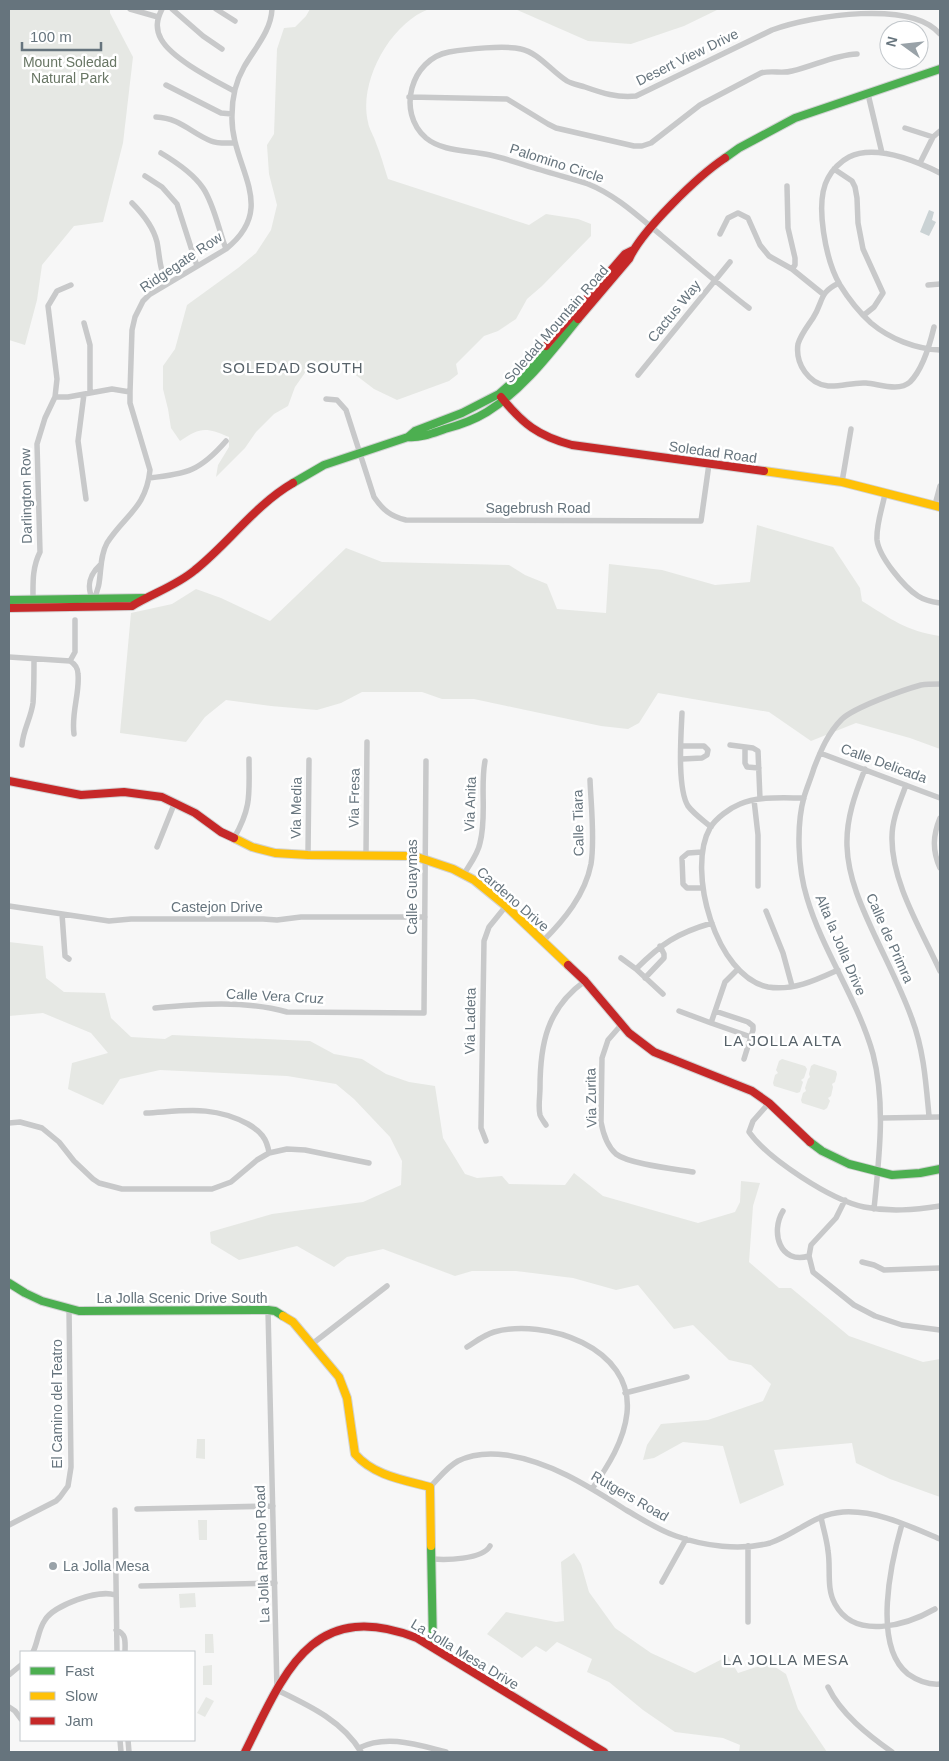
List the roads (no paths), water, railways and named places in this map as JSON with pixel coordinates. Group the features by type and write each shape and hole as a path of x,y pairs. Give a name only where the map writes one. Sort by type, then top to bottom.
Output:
{"street":[{"path":"130,9 158,17"},
{"path":"162,9 158,17 157,26 161,39 172,52 234,91"},
{"path":"172,9 222,50"},
{"path":"216,9 235,21"},
{"name":"Ridgegate Row","path":"94,604 98,592 100,564 107,544 141,502 149,478 150,470 130,403 132,330 135,317 149,295 226,249 244,230 248,222 252,195 235,143 232,114 234,91 244,68 269,28 272,9"},
{"name":"Desert View Drive","path":"409,97 415,79 422,69 436,57 448,52 508,47 521,49 533,54 568,82 609,95 625,97 636,96 772,30 792,23 831,14 879,9 893,10 922,17 940,34"},
{"path":"409,97 507,99 556,128 634,146 642,146 651,143 700,105 761,73 768,71 793,71 845,54 856,54"},
{"name":"Soledad Mountain Road","path":"408,436 417,438 465,422 486,413 504,400 537,369 629,259 633,250 652,228 691,186 720,161 739,148 795,118 940,68"},
{"path":"166,85 221,113 232,114"},
{"path":"868,94 882,154"},
{"name":"Palomino Circle","path":"409,97 411,114 415,125 431,142 442,146 490,155 588,184 608,194 749,308"},
{"path":"156,116 177,121 210,141 235,143"},
{"path":"905,128 933,137"},
{"path":"920,163 933,137 940,131"},
{"path":"161,154 175,161 203,187 226,249"},
{"path":"940,173 920,163 891,154 855,155 842,162 827,179 822,219 826,245 839,283 864,316 893,338 928,350 940,350"},
{"path":"834,169 852,181 855,187 858,198 858,223 863,248 882,293 874,307 864,316"},
{"path":"145,176 162,187 177,204 198,266"},
{"path":"787,186 788,228 795,258 795,265 792,269"},
{"path":"132,203 144,214 153,230 162,276 168,283"},
{"path":"720,234 732,215 738,213 744,215 752,224 760,245 769,256 792,269 824,294"},
{"name":"Soledad Mountain Road","path":"9,608 94,604 144,598 179,582 197,569 268,501 290,484 324,465 408,436 415,431 462,413 499,394 524,372 625,254 633,250"},
{"name":"Cactus Way","path":"638,375 730,262"},
{"path":"839,283 829,288 824,294 798,346 803,370 811,380 822,385 865,383 902,387 915,376 928,350 934,326"},
{"path":"928,285 940,284"},
{"name":"Darlington Row","path":"33,600 32,576 40,552 37,444 45,418 55,397 57,379 48,306 57,291 70,285"},
{"path":"84,323 90,345 87,393 78,441 86,499"},
{"path":"55,397 112,389 130,392"},
{"name":"Soledad Road","path":"499,394 526,426 537,434 553,441 842,482 938,506"},
{"path":"326,399 337,400 346,410 360,452"},
{"path":"842,482 851,429"},
{"path":"149,478 177,475 194,470 211,459 226,441"},
{"name":"Sagebrush Road","path":"360,452 374,497 383,510 392,517 406,520 701,521 709,464"},
{"path":"938,506 940,486"},
{"path":"885,494 877,530 877,542 880,553 884,560 919,597 940,603"},
{"name":"Ridgegate Row","path":"94,604 89,580 100,564"},
{"name":"Soledad Mountain Road","path":"9,600 94,604"},
{"path":"70,661 75,652 75,620"},
{"path":"9,657 70,661 75,664 78,673 73,724 74,734"},
{"path":"22,745 23,734 30,718 33,703 34,659"},
{"name":"Alta la Jolla Drive","path":"874,1209 881,1118 878,1081 873,1055 865,1030 806,897 802,877 800,836 804,798 820,753 832,731 843,719 856,710 922,685 940,684"},
{"path":"682,713 683,796 694,813 711,827"},
{"name":"Via Fresa","path":"366,855 367,742"},
{"path":"730,745 753,748 758,751 758,886"},
{"path":"681,746 704,746 708,750 707,755 702,758 682,759"},
{"path":"745,747 747,767 759,768"},
{"name":"Calle Delicada","path":"820,753 940,798"},
{"path":"234,838 246,815 250,798 249,759"},
{"name":"Via Media","path":"308,855 309,760"},
{"name":"Via Anita","path":"464,874 480,844 483,827 483,772 486,761"},
{"name":"Calle Guaymas","path":"424,1013 426,762"},
{"name":"Calle de Primra","path":"864,769 853,800 849,819 848,865 858,900 914,1022 926,1074 929,1116"},
{"name":"Calle Tiara","path":"543,941 570,910 583,889 588,876 592,851 590,780"},
{"name":"Cardeno Drive","path":"9,781 81,795 124,792 162,797 195,813 222,832 252,847 275,853 414,856 424,858 464,874 506,906 584,980 633,1036 654,1052 752,1091 769,1102 802,1136 822,1151 849,1164 877,1172 902,1175 940,1169"},
{"path":"906,785 894,819 892,836 893,859 897,878 940,971"},
{"path":"804,798 757,800 742,803 731,808 711,827 702,852 703,888 712,923 724,948 738,968 748,978 764,985 780,988 813,981 838,970"},
{"path":"157,847 175,802"},
{"path":"940,818 935,832 934,843 935,854 940,868"},
{"path":"702,852 688,853 682,858 683,884 687,888 703,888"},
{"name":"Castejon Drive","path":"9,906 109,921 277,920 301,917 425,917"},
{"name":"Via Ladeta","path":"486,1141 481,1128 484,941 489,926 506,906"},
{"path":"766,911 783,953 792,986"},
{"path":"62,914 65,956 69,959"},
{"path":"636,969 660,946 689,930 712,923"},
{"path":"645,978 664,958 660,946"},
{"path":"621,958 636,969 662,994"},
{"path":"711,1023 726,982 738,968"},
{"path":"546,1125 540,1115 540,1064 545,1035 550,1023 568,996 584,980"},
{"name":"Calle Vera Cruz","path":"155,1008 185,1005 247,1005 271,1007 287,1012 424,1013"},
{"path":"678,1011 751,1036"},
{"path":"715,1012 748,1022 752,1026 744,1059"},
{"name":"Via Zurita","path":"622,1024 608,1040 602,1058 601,1122 610,1147 622,1158 693,1172"},
{"path":"769,1102 753,1121 749,1132 754,1139 786,1166 820,1188 845,1200 874,1209 907,1211 940,1206"},
{"path":"146,1113 204,1110 235,1117 255,1128 264,1137 268,1144 269,1153"},
{"path":"881,1118 940,1116"},
{"path":"9,1123 20,1122 42,1128 59,1142 74,1161 93,1179 99,1183 122,1189 212,1189 231,1182 257,1160 269,1153 286,1149 305,1150 369,1163"},
{"path":"845,1200 836,1218 811,1245 809,1256 813,1272 854,1304 888,1321 902,1325 940,1330"},
{"path":"783,1211 779,1217 778,1239 782,1250 793,1258 809,1256"},
{"path":"862,1262 884,1270 940,1268"},
{"name":"La Jolla Scenic Drive South","path":"9,1283 38,1300 78,1311 275,1311 294,1322 339,1377 347,1398 353,1445 361,1461 380,1473 430,1487"},
{"path":"312,1344 388,1286"},
{"name":"El Camino del Teatro","path":"9,1525 56,1501 68,1486 71,1467 69,1309"},
{"name":"La Jolla Rancho Road","path":"268,1310 277,1690"},
{"path":"467,1347 493,1332 517,1328 555,1332 580,1341 604,1357 618,1373 625,1393 627,1413 620,1438 608,1466 592,1489"},
{"path":"625,1393 687,1377"},
{"name":"Rutgers Road","path":"430,1487 458,1461 495,1453 515,1456 558,1470 651,1525 676,1536 722,1546 748,1546 770,1543 821,1517 840,1512 856,1512 881,1516 940,1539"},
{"path":"430,1487 433,1647"},
{"path":"137,1510 273,1506"},
{"path":"114,1510 117,1651"},
{"path":"821,1517 828,1551 830,1589 835,1604 847,1618 858,1624 873,1627 899,1624 923,1616 935,1609"},
{"path":"902,1524 889,1588 888,1641 893,1655 902,1669 918,1681 932,1685 940,1684"},
{"path":"662,1582 686,1539"},
{"path":"432,1559 452,1561 478,1554 488,1550 490,1546"},
{"path":"748,1546 748,1622"},
{"path":"141,1586 275,1583"},
{"path":"33,1651 42,1624 54,1610 67,1603 103,1593 115,1595"},
{"name":"La Jolla Mesa Drive","path":"245,1752 289,1669 307,1649 334,1632 358,1626 376,1626 398,1629 417,1638 604,1752"},
{"path":"116,1630 123,1632 125,1636 126,1651"},
{"path":"9,1674 20,1666"},
{"path":"828,1686 845,1713 892,1752"},
{"path":"277,1690 300,1701 333,1721 354,1740 360,1750 368,1743 384,1740 408,1742 446,1752"},
{"path":"9,1707 20,1718"}],"place":[{"name":"La Jolla Mesa","path":"53,1566"}],"district":[{"name":"SOLEDAD SOUTH","path":"293,368"},
{"name":"LA JOLLA ALTA","path":"783,1041"},
{"name":"LA JOLLA MESA","path":"786,1660"}],"park label":[{"name":"Mount Soledad Natural Park","path":"70,70"}]}
